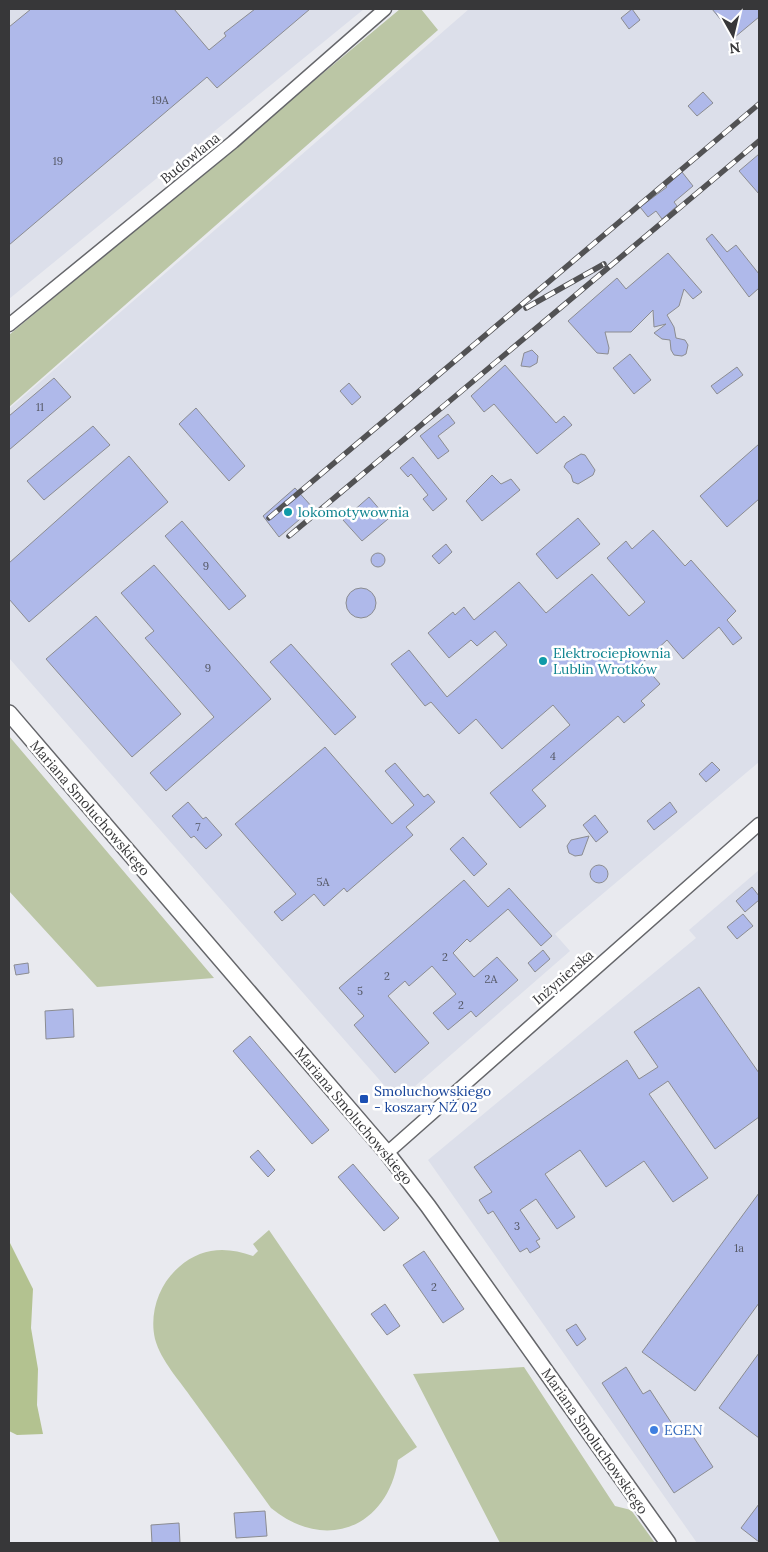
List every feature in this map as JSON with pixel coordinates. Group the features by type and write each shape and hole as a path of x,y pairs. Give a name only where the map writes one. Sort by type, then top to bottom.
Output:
{"street":[{"name":"Budowlana","path":"9,325 234,142 385,9"},
{"name":"Mariana Smoluchowskiego","path":"9,713 387,1153 428,1206 668,1543"},
{"name":"Inżynierska","path":"387,1153 759,824"}],"shaded area":[{"path":"9,9 364,9 9,299"},
{"name":"Elektrociepłownia Lublin Wrotków","path":"469,9 759,9 759,762 555,934 570,951 398,1101 9,658 9,409"},
{"path":"759,870 759,1543 697,1543 428,1160 696,938 689,930"}],"green space":[{"path":"400,9 421,9 438,30 9,407 9,335"},
{"path":"9,736 214,978 97,987 9,891"},
{"path":"269,1230 417,1447 398,1460 392,1484 381,1503 367,1517 350,1526 332,1530 312,1529 291,1521 271,1508 171,1371 155,1339 153,1319 157,1300 166,1282 179,1267 196,1256 214,1251 233,1251 253,1256 258,1251 253,1244"},
{"path":"9,1241 33,1289 31,1328 38,1369 37,1405 43,1434 17,1435 9,1431"},
{"path":"524,1367 615,1506 631,1510 655,1543 500,1543 413,1374"}],"building":[{"path":"31,9 174,9 209,50 226,36 224,33 255,9 310,9 217,88 207,77 9,245 9,27"},
{"path":"632,9 640,20 629,29 621,18"},
{"path":"712,9 759,9 759,17 735,37"},
{"path":"703,92 713,103 697,116 688,106"},
{"path":"759,154 759,194 739,171"},
{"path":"682,172 693,186 674,202 677,206 662,219 656,211 648,217 640,207 667,187"},
{"path":"712,234 727,252 736,245 759,274 759,288 749,297 706,239"},
{"path":"668,253 702,292 693,299 684,289 679,306 667,315 674,327 676,338 685,340 688,345 686,354 682,356 674,355 671,350 670,340 662,339 654,333 666,324 654,327 653,310 631,332 605,332 609,348 608,354 597,353 568,321 617,278 626,289"},
{"path":"532,350 538,356 537,363 530,367 521,366 524,353"},
{"path":"630,354 651,380 634,394 613,368"},
{"path":"505,365 556,423 564,416 572,425 537,454 494,404 484,412 471,396"},
{"path":"737,367 743,375 717,394 711,386"},
{"path":"54,378 71,397 9,450 9,416"},
{"path":"349,383 361,397 352,405 340,391"},
{"path":"196,408 245,466 229,481 179,424"},
{"path":"448,414 455,423 438,436 449,451 438,459 420,436"},
{"path":"93,426 110,445 44,500 27,481"},
{"path":"759,444 759,499 727,527 700,496"},
{"path":"581,454 585,455 595,470 593,475 578,484 573,482 571,475 564,467 566,463"},
{"path":"129,456 168,502 29,622 9,599 9,563"},
{"path":"413,457 447,499 433,511 423,499 428,495 411,474 408,477 400,468"},
{"path":"492,475 501,484 511,479 520,490 482,521 466,501"},
{"name":"lokomotywownia","path":"295,488 313,508 279,537 263,516"},
{"path":"369,497 388,519 362,541 343,520"},
{"path":"578,518 600,544 557,579 536,554"},
{"path":"182,521 246,596 229,610 165,536"},
{"path":"653,530 685,566 691,560 736,611 727,620 742,638 733,645 719,627 683,659 667,640 642,663 660,684 641,701 645,705 624,723 618,716 532,790 546,806 520,828 490,793 570,725 553,705 502,749 476,719 459,734 431,702 425,706 391,664 409,650 447,697 507,645 495,631 477,646 471,640 449,658 428,633 453,612 455,615 464,607 474,620 519,582 546,613 592,574 629,616 645,602 607,558 626,541 632,549"},
{"path":"446,544 452,552 439,564 432,556"},
{"path":"378,553 383,555 385,560 383,565 378,567 373,565 371,560 373,555"},
{"path":"154,565 271,699 166,791 150,773 214,717 145,638 154,631 121,593"},
{"path":"361,588 367,589 375,597 375,609 367,617 361,618 355,617 347,609 346,603 347,597 355,589"},
{"path":"96,616 181,714 132,757 46,659"},
{"path":"291,644 356,717 335,735 270,662"},
{"path":"325,747 392,824 414,805 385,771 395,763 424,797 428,794 435,802 406,827 413,835 347,892 344,888 324,906 314,894 282,921 274,912 296,894 235,824"},
{"path":"712,762 720,770 706,782 699,774"},
{"path":"188,802 203,819 206,817 222,835 206,849 194,836 191,838 172,816"},
{"path":"670,802 677,812 654,830 647,821"},
{"path":"595,815 608,832 596,842 583,825"},
{"path":"589,836 582,855 575,856 569,853 567,846 571,840"},
{"path":"463,837 487,864 474,876 450,849"},
{"path":"599,865 605,868 608,874 605,880 599,883 593,880 590,874 593,868"},
{"path":"464,880 488,907 509,888 552,936 541,946 508,909 470,942 467,939 453,953 474,977 497,957 518,980 476,1017 471,1011 448,1030 433,1013 456,994 432,966 409,986 405,981 388,996 429,1043 395,1073 354,1025 364,1016 339,988"},
{"path":"752,887 759,896 759,900 745,912 736,901"},
{"path":"743,914 753,926 737,939 727,927"},
{"path":"543,950 550,959 535,972 528,963"},
{"path":"28,963 29,973 16,975 14,965"},
{"path":"699,987 759,1073 759,1117 715,1149 668,1081 649,1094 708,1178 673,1202 644,1161 606,1187 580,1150 545,1174 575,1217 557,1229 536,1199 520,1210 540,1239 536,1241 540,1247 530,1253 527,1248 520,1252 493,1211 488,1214 479,1200 492,1192 474,1167 627,1060 639,1079 658,1067 634,1032"},
{"path":"73,1009 74,1037 46,1039 45,1011"},
{"path":"250,1036 329,1130 312,1144 233,1051"},
{"path":"258,1150 275,1170 268,1177 250,1157"},
{"path":"353,1164 399,1218 384,1231 338,1177"},
{"path":"759,1193 759,1303 695,1391 642,1352"},
{"path":"424,1251 464,1309 443,1323 403,1265"},
{"path":"385,1304 400,1326 387,1335 371,1314"},
{"path":"576,1324 586,1339 577,1346 566,1330"},
{"path":"759,1353 759,1438 719,1408"},
{"name":"EGEN","path":"626,1367 643,1394 650,1390 678,1433 687,1427 713,1467 674,1493 602,1383"},
{"path":"759,1504 759,1542 741,1528"},
{"path":"265,1511 267,1536 236,1538 234,1513"},
{"path":"179,1523 180,1543 152,1543 151,1525"}],"railway":[{"path":"269,518 759,104"},
{"path":"289,536 759,141"},
{"path":"526,308 604,264"}],"place":[{"name":"lokomotywownia","path":"288,512"},
{"name":"Elektrociepłownia Lublin Wrotków","path":"543,661"},
{"name":"Smoluchowskiego - koszary NŻ 02","path":"364,1099"},
{"name":"EGEN","path":"654,1430"}]}
